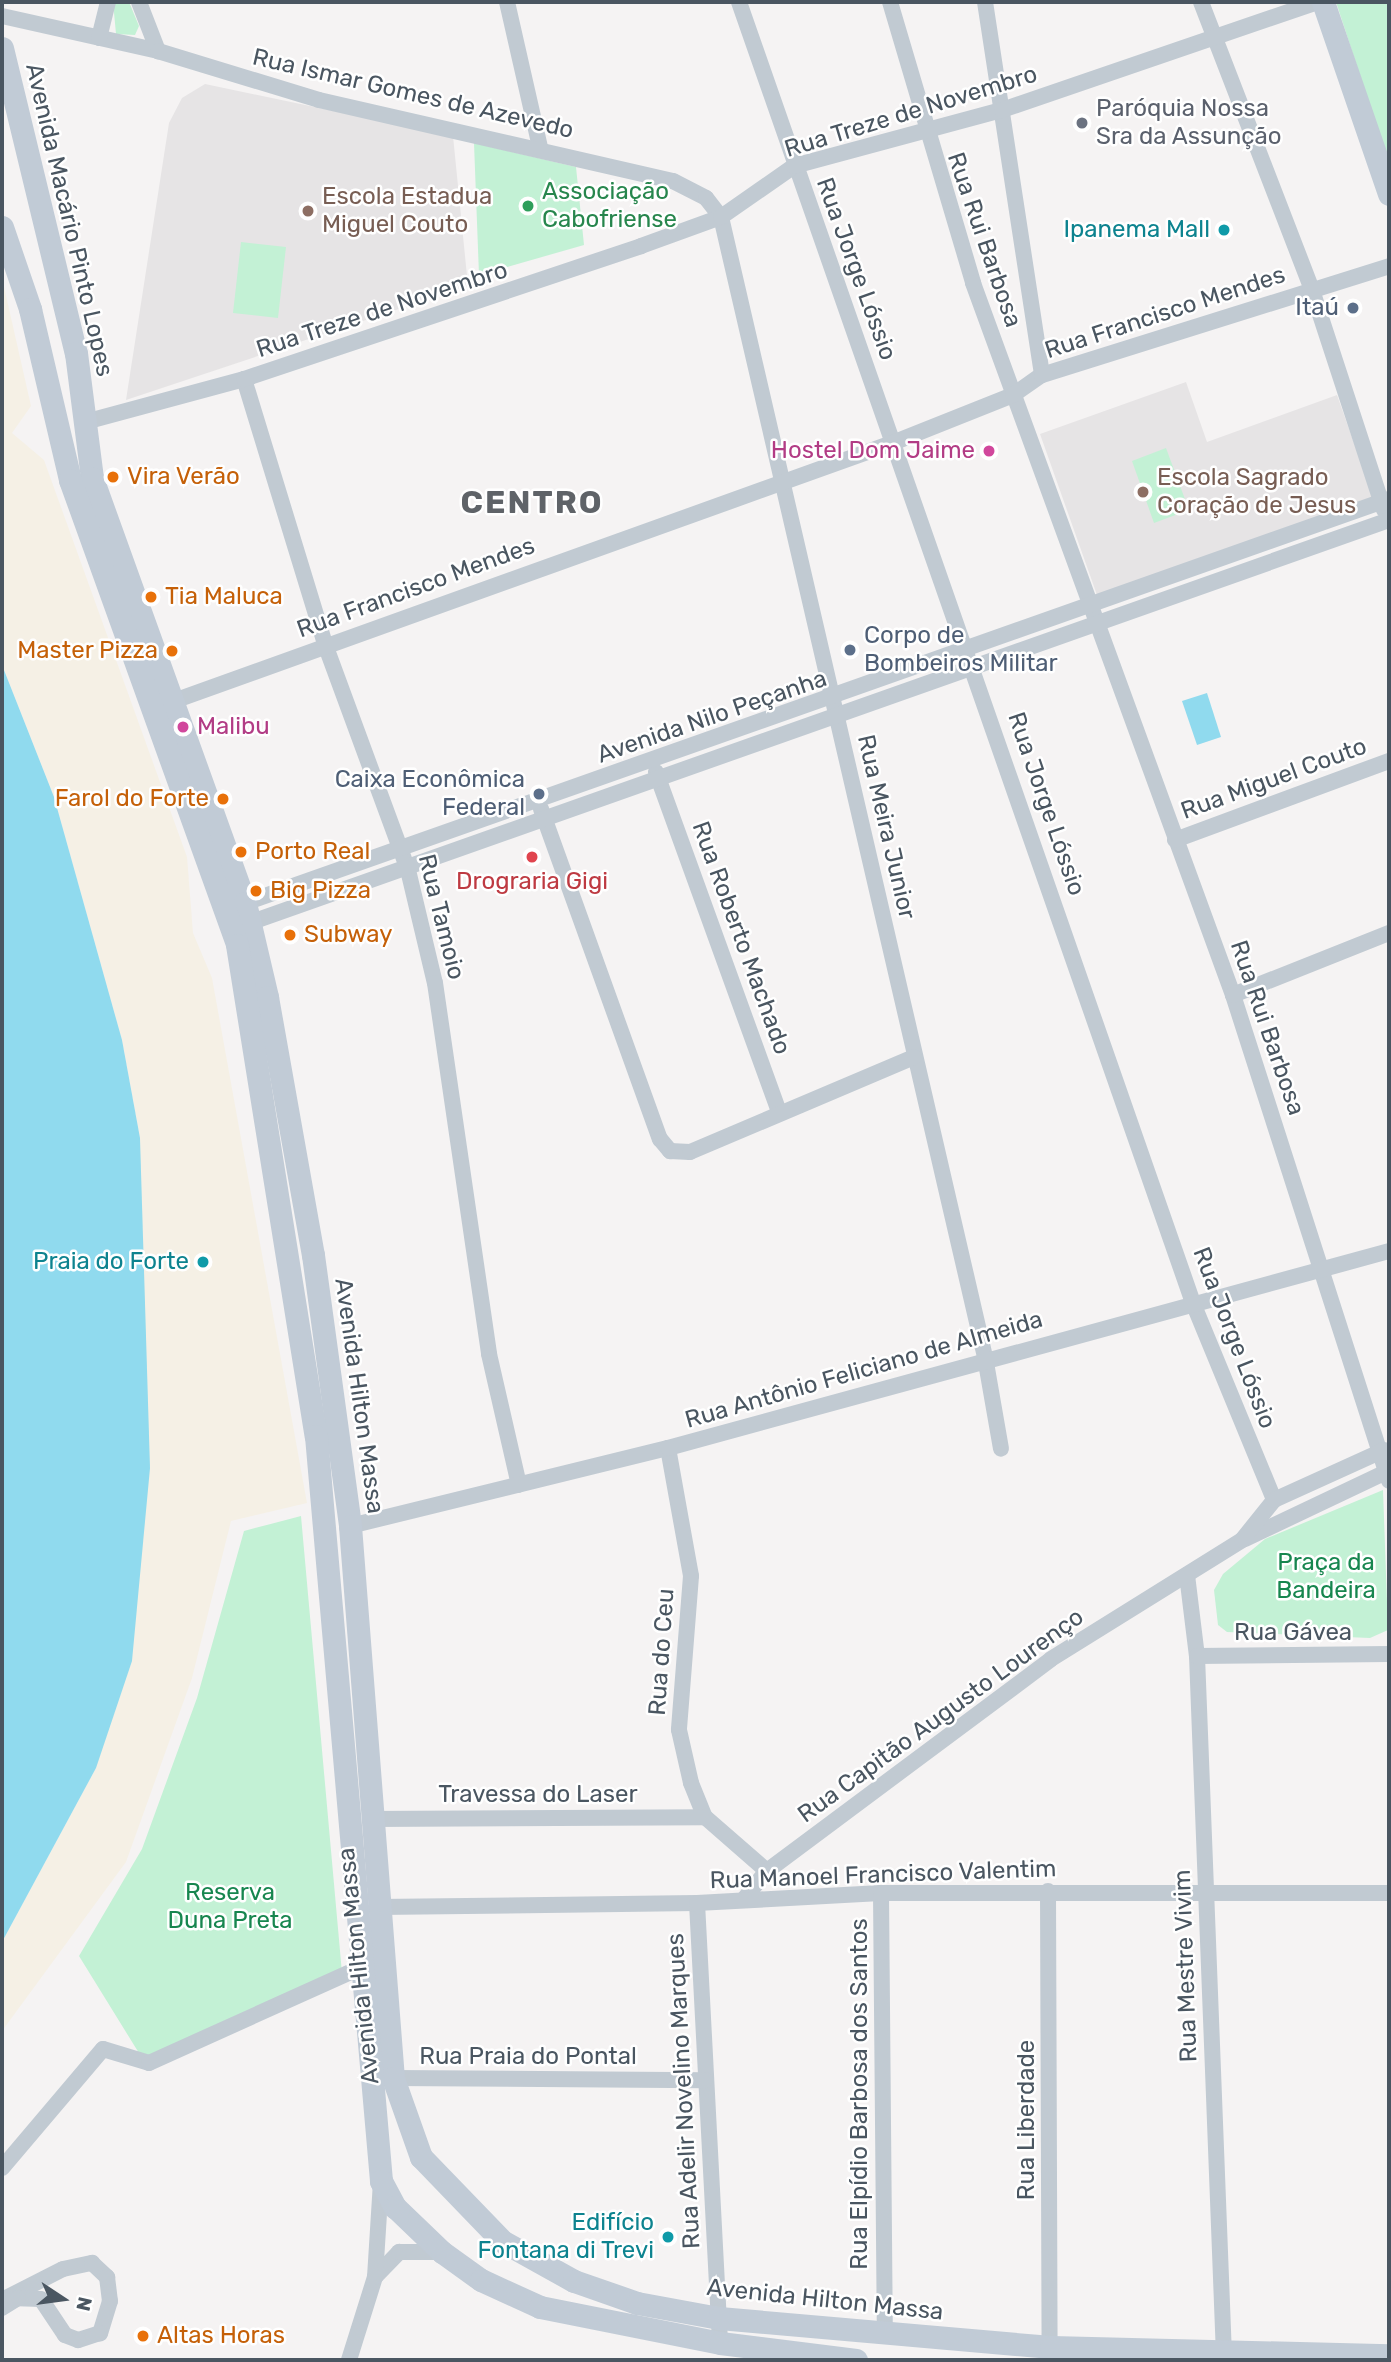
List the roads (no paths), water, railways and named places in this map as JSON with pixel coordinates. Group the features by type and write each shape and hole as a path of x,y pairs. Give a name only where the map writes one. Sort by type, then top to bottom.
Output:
{"main road":[{"path":"1320,2 1389,194"},
{"name":"Avenida Macário Pinto Lopes","path":"2,48 65,298 92,478 249,912"},
{"name":"Avenida Hilton Massa","path":"2,227 30,309 70,480 237,945 350,1526 393,2078 411,2136 455,2199 502,2241 574,2281 637,2303 719,2318 1051,2354 1389,2355"},
{"name":"Avenida Hilton Massa","path":"249,912 311,1317 359,1968 381,2181 395,2207 442,2252 481,2280 540,2307 720,2343 856,2360"},
{"path":"377,2147 411,2136"}],"street":[{"path":"99,38 108,2"},
{"path":"139,2 158,51"},
{"path":"507,2 540,147"},
{"name":"Rua Jorge Lóssio","path":"739,2 794,166 975,667 1193,1303 1274,1500"},
{"name":"Rua Rui Barbosa","path":"890,2 922,127 1013,395 1233,995 1384,1450 1388,1476"},
{"path":"985,2 1042,375"},
{"path":"1201,2 1312,290 1385,501 1389,521"},
{"name":"Rua Treze de Novembro","path":"85,422 244,379 721,217 794,166 922,127 1002,110 1320,2"},
{"name":"Rua Ismar Gomes de Azevedo","path":"2,16 158,51 319,100 540,147 690,186 721,217"},
{"name":"Rua Meira Junior","path":"721,217 786,481 914,1057 985,1357 1001,1449"},
{"name":"Rua Francisco Mendes","path":"171,702 895,442 1013,395 1042,375 1389,266"},
{"name":"Rua Tamoio","path":"244,379 326,647 408,870 435,983 489,1354 519,1485"},
{"name":"Avenida Nilo Peçanha","path":"249,912 408,870 542,812 651,760 835,698 1385,501"},
{"name":"Avenida Nilo Peçanha","path":"249,912 402,850 660,779 839,718 1097,623 1389,521"},
{"name":"Rua Roberto Machado","path":"651,760 779,1112"},
{"name":"Rua Miguel Couto","path":"1175,840 1389,761"},
{"path":"542,812 663,1147 690,1152 914,1057"},
{"path":"1233,995 1389,933"},
{"name":"Rua Antônio Feliciano de Almeida","path":"350,1526 668,1448 985,1357 1389,1251"},
{"name":"Rua do Ceu","path":"668,1448 691,1576 679,1730 705,1817"},
{"name":"Rua Capitão Augusto Lourenço","path":"744,1899 767,1871 1051,1659 1242,1540 1274,1500 1384,1450"},
{"path":"1242,1540 1388,1476"},
{"name":"Rua Mestre Vivim","path":"1187,1575 1198,1656 1224,2355"},
{"name":"Rua Gávea","path":"1198,1656 1389,1654"},
{"path":"705,1817 767,1871"},
{"name":"Travessa do Laser","path":"371,1819 705,1817"},
{"name":"Rua Manoel Francisco Valentim","path":"378,1906 697,1903 881,1894 1048,1891 1389,1893"},
{"name":"Rua Liberdade","path":"1048,1891 1051,2354"},
{"name":"Rua Elpídio Barbosa dos Santos","path":"881,1894 885,2335"},
{"name":"Rua Adelir Novelino Marques","path":"697,1903 720,2343"},
{"path":"2,2168 103,2049 149,2063 359,1968"},
{"name":"Rua Praia do Pontal","path":"393,2078 705,2080"},
{"path":"349,2360 375,2277 381,2181"},
{"path":"375,2277 399,2252 442,2252"},
{"path":"2,2300 63,2269 92,2263 107,2277 110,2301 100,2333 78,2340 65,2335 41,2299 18,2298 2,2308"}],"water":[{"path":"2,665 54,797 122,1040 140,1138 150,1468 132,1661 96,1768 2,1942"},
{"path":"1207,693 1221,737 1197,745 1182,701"}],"place":[{"name":"Paróquia Nossa Sra da Assunção","path":"1082,123"},
{"name":"Associação Cabofriense","path":"528,206"},
{"name":"Escola Estadua Miguel Couto","path":"308,211"},
{"name":"Ipanema Mall","path":"1224,230"},
{"name":"Itaú","path":"1353,308"},
{"name":"Hostel Dom Jaime","path":"989,451"},
{"name":"Vira Verão","path":"113,477"},
{"name":"Escola Sagrado Coração de Jesus","path":"1143,492"},
{"name":"Tia Maluca","path":"151,597"},
{"name":"Corpo de Bombeiros Militar","path":"850,650"},
{"name":"Master Pizza","path":"172,651"},
{"name":"Malibu","path":"183,727"},
{"name":"Caixa Econômica Federal","path":"539,794"},
{"name":"Farol do Forte","path":"223,799"},
{"name":"Porto Real","path":"241,852"},
{"name":"Drograria Gigi","path":"532,857"},
{"name":"Big Pizza","path":"256,891"},
{"name":"Subway","path":"290,935"},
{"name":"Praia do Forte","path":"203,1262"},
{"name":"Edifício Fontana di Trevi","path":"668,2237"},
{"name":"Altas Horas","path":"143,2336"}],"district":[{"name":"CENTRO","path":"532,502"}],"park label":[{"name":"Praça da Bandeira","path":"1326,1577"},
{"name":"Reserva Duna Preta","path":"230,1907"}]}
